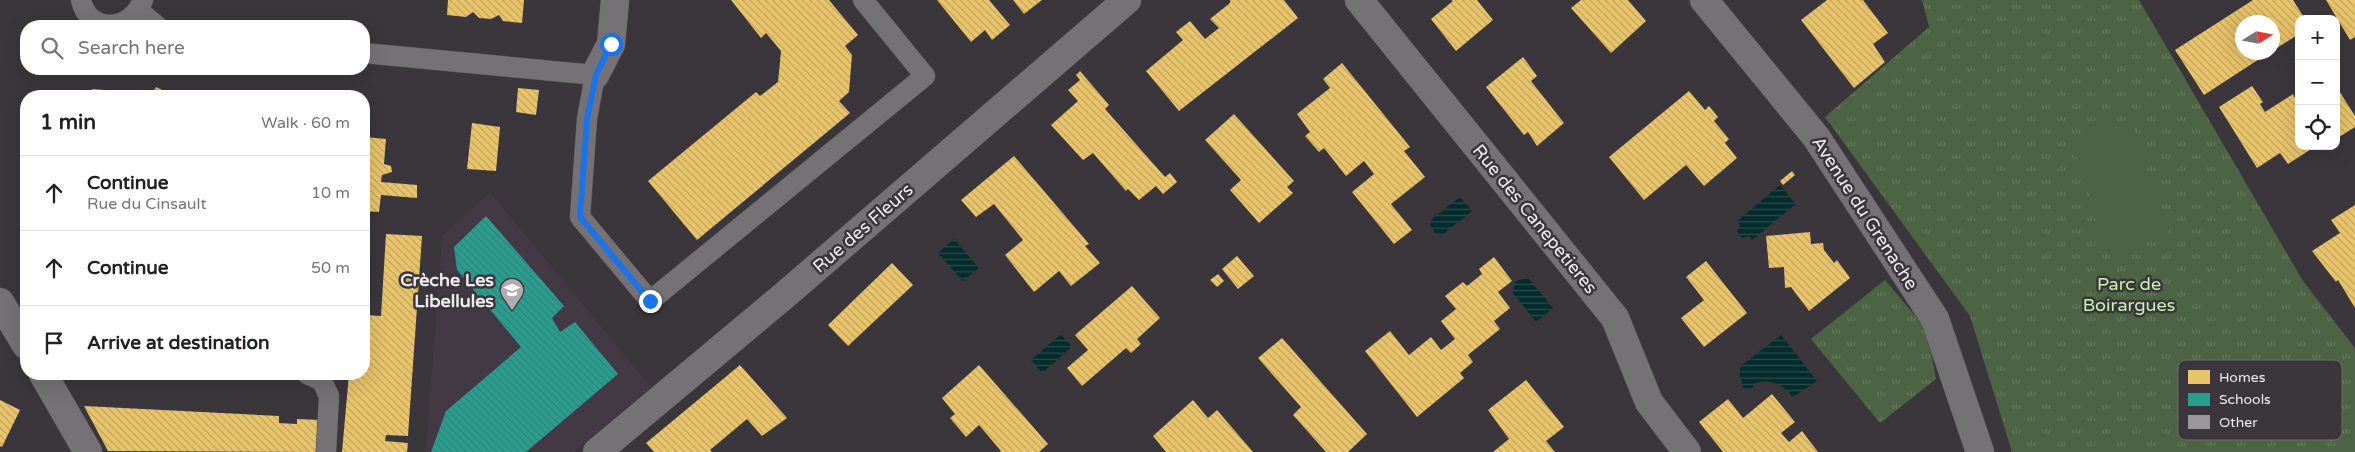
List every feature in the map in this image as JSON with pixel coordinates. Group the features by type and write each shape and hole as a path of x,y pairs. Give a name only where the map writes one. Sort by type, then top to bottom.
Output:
{"street":[{"path":"596,75 611,44 615,0"},
{"name":"Rue des Fleurs","path":"597,452 778,300 1127,0"},
{"name":"Rue des Canepetieres","path":"1358,0 1615,318 1649,402 1687,452"},
{"name":"Avenue du Grenache","path":"1704,0 1816,137 1935,319 1980,452"},
{"path":"0,302 20,335"},
{"path":"46,380 88,452"}],"lane":[{"path":"81,0 86,13 97,20"},
{"path":"370,54 596,75 587,119 580,217 650,301 925,76 863,0"},
{"path":"128,20 141,5 152,20"},
{"path":"320,380 329,396 326,452"}],"shaded area":[{"name":"Crèche Les Libellules","path":"490,192 651,387 574,452 426,452 442,236"}],"green space":[{"name":"Parc de Boirargues","path":"1922,0 2139,0 2303,281 2355,348 2355,452 2012,452 1970,316 1825,117 1929,27"},
{"path":"2131,120 2169,235 2109,255 2071,140"},
{"path":"1885,280 1927,330 1936,379 1880,423 1811,339"}],"water":[{"path":"1780,185 1796,204 1752,240 1749,236 1742,238 1737,231 1740,225 1737,221"},
{"path":"1460,197 1472,211 1443,234 1435,233 1430,225 1432,219"},
{"path":"954,239 979,268 963,281 938,253"},
{"path":"1529,279 1553,308 1536,322 1513,293 1515,282"},
{"path":"1061,334 1072,347 1042,373 1031,360"},
{"path":"1781,335 1817,381 1793,397 1775,383 1765,381 1753,384 1753,388 1743,388 1739,371 1742,365"}],"building: Homes":[{"path":"448,0 524,0 522,23 503,21 499,15 491,19 479,18 473,12 466,17 447,15"},
{"path":"731,0 829,0 858,35 845,46 852,55 849,92 839,101 850,113 697,240 648,181 756,92 760,96 778,82 781,51 766,33 761,38"},
{"path":"937,0 989,0 1010,25 992,40 985,30 971,42"},
{"path":"1013,0 1042,0 1024,14"},
{"path":"1230,0 1284,0 1298,18 1179,111 1146,71 1183,40 1176,32 1190,21 1205,39 1219,28 1210,19 1230,3"},
{"path":"1451,0 1477,0 1493,20 1456,51 1431,19 1453,1"},
{"path":"1581,0 1628,0 1646,21 1611,53 1571,8"},
{"path":"1827,0 1863,0 1888,33 1873,44 1885,62 1854,88 1801,20"},
{"path":"2253,0 2293,0 2302,15 2295,15 2295,37 2280,46 2280,15 2235,15 2235,60 2258,60 2204,95 2175,50"},
{"path":"2326,0 2355,0 2355,37 2350,40 2340,23 2340,15 2335,15"},
{"path":"1523,57 1537,76 1531,81 1564,123 1537,146 1528,132 1524,135 1486,87"},
{"path":"1342,63 1410,147 1404,151 1425,177 1391,204 1412,230 1394,244 1352,192 1374,174 1364,161 1346,176 1324,148 1319,152 1305,136 1310,132 1297,114 1330,88 1323,79"},
{"path":"1080,71 1109,105 1105,109 1165,177 1170,173 1177,182 1163,194 1156,186 1139,200 1128,189 1126,191 1093,153 1083,160 1051,125 1078,101 1068,90 1080,80 1076,75"},
{"path":"2252,86 2263,102 2260,104 2265,112 2293,94 2295,98 2295,150 2310,150 2288,164 2280,153 2257,168 2219,107"},
{"path":"518,88 539,90 536,115 516,112"},
{"path":"1689,91 1705,110 1709,106 1718,117 1714,121 1729,139 1725,143 1737,158 1704,186 1686,165 1644,200 1609,157"},
{"path":"2340,92 2355,116 2355,127 2340,136"},
{"path":"1234,114 1294,181 1287,187 1293,193 1259,223 1230,190 1241,180 1205,140"},
{"path":"472,123 500,127 496,171 467,169"},
{"path":"370,137 386,139 384,164 391,166 392,172 382,175 381,182 417,185 417,198 381,195 379,212 370,211"},
{"path":"1014,156 1089,244 1085,246 1100,263 1071,286 1059,271 1034,292 1005,255 1023,240 994,204 976,217 961,200"},
{"path":"1792,171 1795,175 1783,185 1780,181"},
{"path":"2355,205 2355,308 2338,280 2336,282 2312,251 2340,233 2331,220"},
{"path":"1810,232 1811,244 1823,243 1824,250 1834,263 1837,260 1850,278 1809,311 1791,287 1785,288 1784,267 1769,268 1766,236"},
{"path":"386,234 422,236 408,436 386,435 385,441 408,443 407,452 342,452 348,380 370,380 370,315 381,316"},
{"path":"1237,256 1254,276 1238,289 1222,269"},
{"path":"1494,257 1512,281 1498,292 1510,308 1494,321 1500,329 1468,355 1473,362 1460,373 1464,378 1417,417 1365,351 1390,331 1409,355 1431,337 1441,350 1455,339 1441,321 1456,309 1445,296 1463,282 1467,286 1482,274 1479,269"},
{"path":"1706,261 1747,313 1704,347 1681,318 1704,300 1686,277"},
{"path":"892,263 913,285 848,346 828,325"},
{"path":"1218,274 1224,281 1217,287 1210,280"},
{"path":"1132,286 1160,318 1137,339 1141,344 1131,353 1126,348 1082,386 1067,368 1088,350 1075,335"},
{"path":"1282,338 1367,434 1348,452 1326,452 1293,415 1301,407 1258,358"},
{"path":"740,365 787,418 762,436 747,419 710,450 712,452 654,452 646,443"},
{"path":"979,365 1048,444 1039,452 999,452 1001,451 979,425 966,437 950,418 955,414 942,398"},
{"path":"1526,380 1564,427 1546,441 1555,452 1493,452 1509,439 1488,410"},
{"path":"1772,394 1795,422 1781,433 1789,442 1802,431 1818,452 1723,452 1699,422 1728,399 1743,418"},
{"path":"0,400 20,410 2,447 0,446"},
{"path":"1193,400 1208,418 1217,410 1253,452 1166,452 1153,436"},
{"path":"84,406 279,416 279,423 297,424 297,419 320,420 318,452 108,451"}],"building: Schools":[{"path":"486,216 564,306 552,318 560,332 575,322 618,374 526,452 431,452 446,411 521,347 457,270 454,247"}],"place":[{"name":"Crèche Les Libellules","path":"512,311"}],"route":[{"path":"611,44 596,75 587,119 580,217 650,301"}]}
